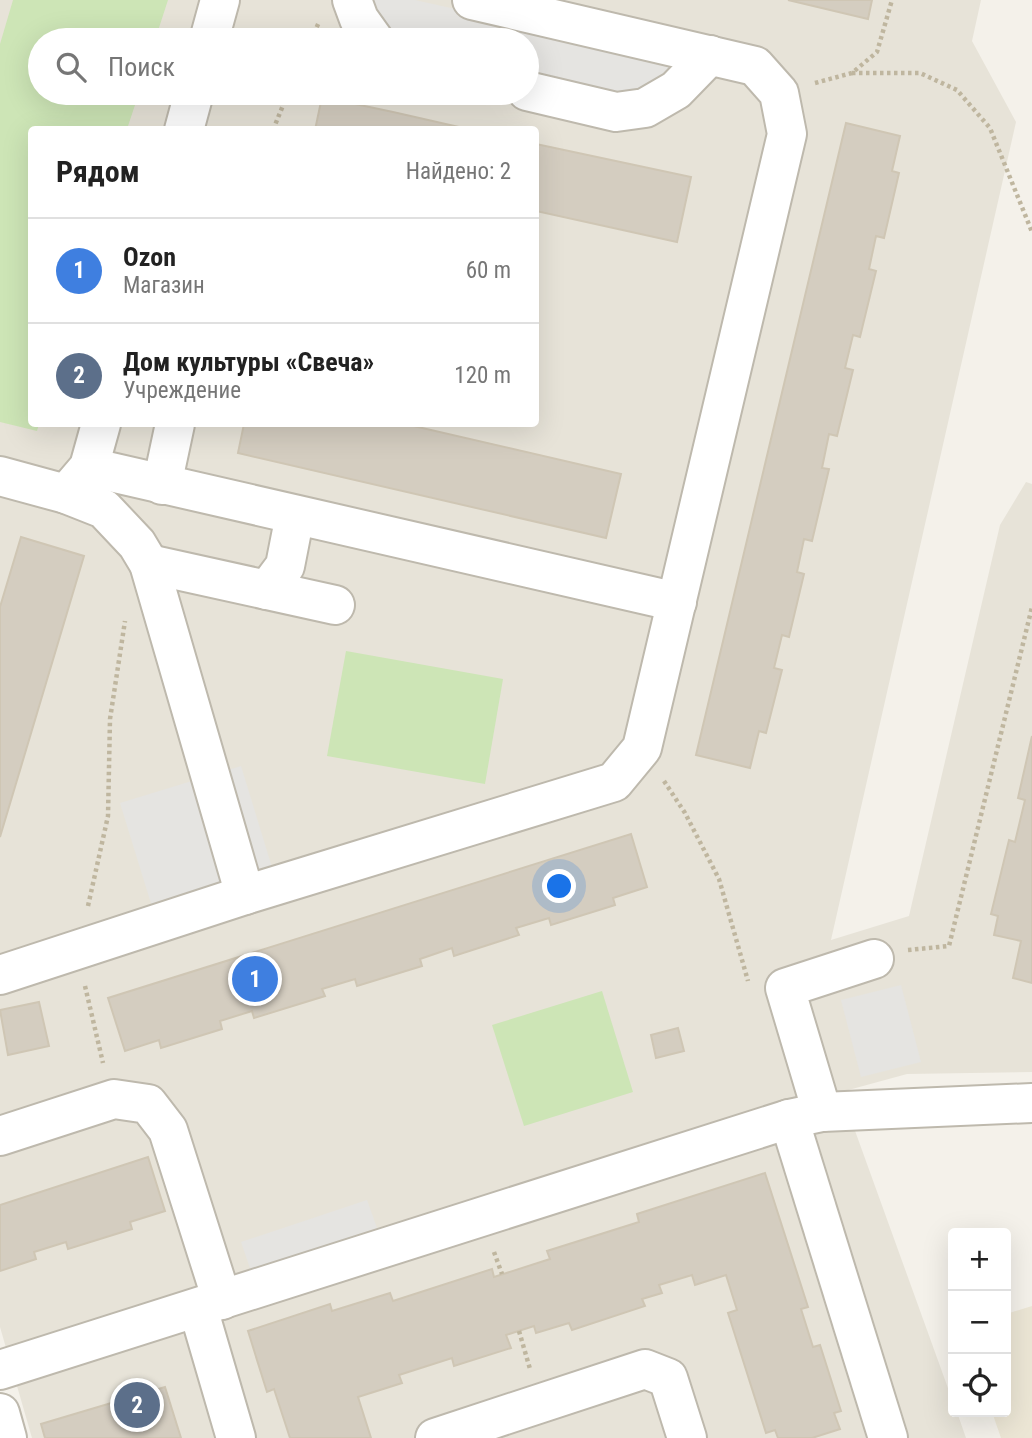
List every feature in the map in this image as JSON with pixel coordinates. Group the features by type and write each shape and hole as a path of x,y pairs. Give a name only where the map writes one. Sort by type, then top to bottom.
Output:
{"street":[{"path":"212,28 220,0"},
{"path":"352,0 365,28"},
{"path":"0,975 245,895 614,782 642,748 787,134 779,93 755,66 472,0"},
{"path":"539,94 616,112 645,108 676,90 710,55"},
{"path":"185,126 191,105"},
{"path":"78,480 100,427"},
{"path":"162,485 174,427"},
{"path":"0,476 162,485 677,602"},
{"path":"78,480 137,544 149,564 245,895"},
{"path":"267,590 285,566 295,515"},
{"path":"149,564 335,605"},
{"path":"874,959 785,988 806,1115 888,1438"},
{"path":"0,1136 114,1099 148,1104 168,1130 210,1304 236,1438"},
{"path":"0,1370 806,1115 1032,1103"},
{"path":"435,1438 645,1369 668,1378 687,1438"},
{"path":"0,1413 7,1438"}],"path":[{"path":"852,73 877,52 892,0"},
{"path":"779,93 852,73 920,72 957,90 990,128 1032,232"},
{"path":"275,126 284,105"},
{"path":"874,959 901,951 949,946 1032,607"},
{"path":"102,1059 77,951 108,816 110,719 127,611"},
{"path":"642,748 685,813 719,879 750,985"},
{"path":"494,1250 502,1274"}],"shaded area":[{"path":"0,0 981,0 972,41 1016,122 831,940 909,916 1000,525 1026,482 1032,484 1032,1072 907,1074 841,1092 948,1388 948,1417 959,1417 966,1438 32,1438 0,1327"},
{"path":"369,0 415,0 680,59 667,83 637,100 539,78 539,28 382,28"},
{"path":"241,766 274,874 153,910 120,803"},
{"path":"901,985 921,1062 861,1077 841,1000"},
{"path":"367,1200 377,1228 251,1271 241,1242"},
{"path":"1032,1306 1032,1438 1001,1438 994,1417 1011,1417 1011,1312"}],"green space":[{"path":"13,0 168,0 159,28 28,28 28,105 135,105 128,126 28,126 28,427 38,427 37,431 0,422 0,44"},
{"path":"346,651 503,679 485,784 327,756"},
{"path":"602,991 633,1092 524,1126 492,1025"}],"building":[{"path":"788,0 872,0 868,19"},
{"path":"320,105 360,105 454,126 316,126"},
{"path":"846,123 900,136 892,171 899,173 884,238 876,236 869,269 876,271 860,337 853,335 845,368 853,370 837,436 829,434 822,468 829,469 812,541 804,539 797,572 804,574 789,637 782,635 774,668 782,670 766,733 759,731 750,768 696,755"},
{"path":"539,145 691,177 677,242 539,212"},
{"path":"243,427 418,427 621,474 606,538 238,453"},
{"path":"21,537 84,556 0,837 0,607"},
{"path":"1032,736 1032,983 1013,978 1021,941 994,935 998,916 991,914 1009,840 1015,842 1025,800 1018,798"},
{"path":"631,834 647,887 613,898 615,905 551,925 549,918 516,928 519,935 454,956 452,948 420,959 422,966 357,986 355,979 322,989 325,996 254,1018 252,1011 220,1021 222,1029 161,1048 159,1040 125,1051 108,998"},
{"path":"39,1002 49,1046 8,1055 0,1010"},
{"path":"678,1028 684,1051 656,1058 651,1035"},
{"path":"148,1157 165,1211 130,1222 132,1229 68,1249 66,1242 34,1252 36,1259 0,1271 0,1205"},
{"path":"765,1173 808,1307 801,1309 813,1347 820,1345 841,1411 834,1413 840,1429 812,1438 778,1438 775,1430 766,1433 728,1313 737,1310 726,1275 695,1285 692,1275 659,1285 662,1293 642,1299 645,1306 572,1330 569,1323 536,1333 534,1326 506,1335 511,1348 454,1366 452,1358 399,1375 402,1383 358,1397 371,1438 290,1438 274,1389 267,1392 248,1331 330,1304 332,1311 390,1293 393,1301 492,1269 494,1277 550,1259 547,1251 639,1222 637,1214"},
{"path":"165,1387 181,1438 45,1438 41,1424"}],"place":[{"name":"Ozon","path":"255,979"},
{"name":"Дом культуры «Свеча»","path":"137,1405"}]}
